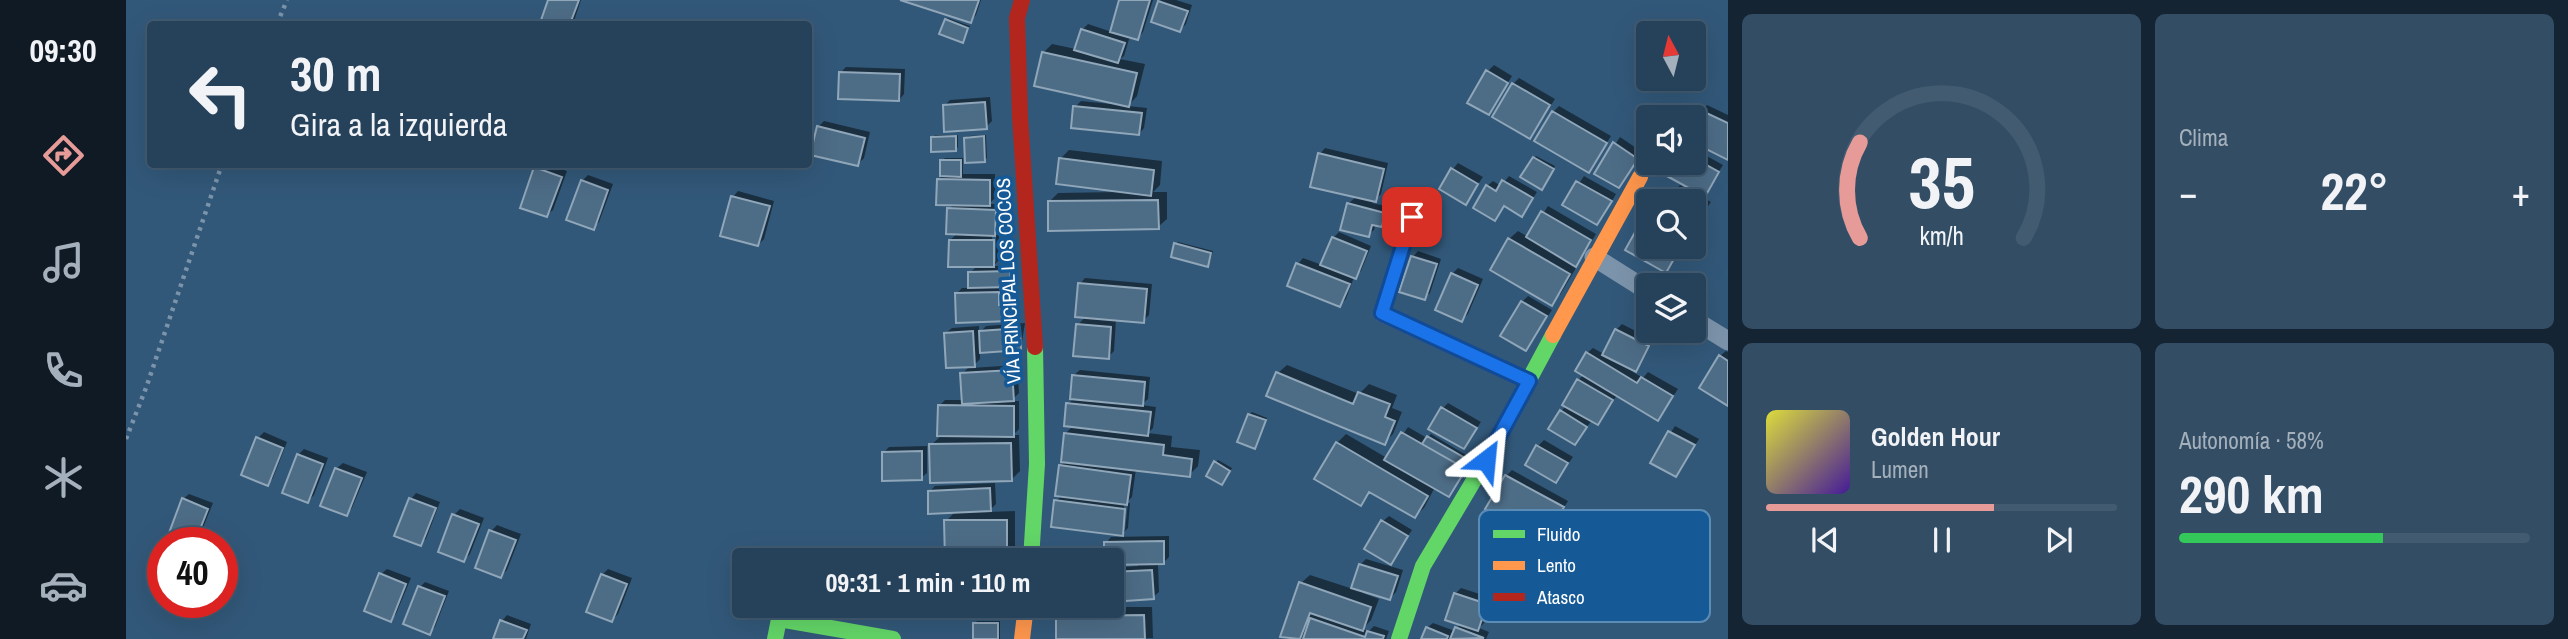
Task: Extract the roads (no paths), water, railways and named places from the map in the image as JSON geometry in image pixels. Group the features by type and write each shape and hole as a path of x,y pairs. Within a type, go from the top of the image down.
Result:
{"street":[{"name":"VÍA PRINCIPAL LOS COCOS","path":"1022,0 1017,18 1022,161 1036,341 1035,522 1032,548"},
{"path":"1399,639 1423,566 1486,460 1594,257 1640,177"},
{"path":"1412,217 1382,313 1529,381"},
{"path":"1594,257 1636,283"},
{"path":"1706,327 1728,341"},
{"path":"1022,639 1025,618"},
{"path":"775,639 779,619 893,639"}]}
